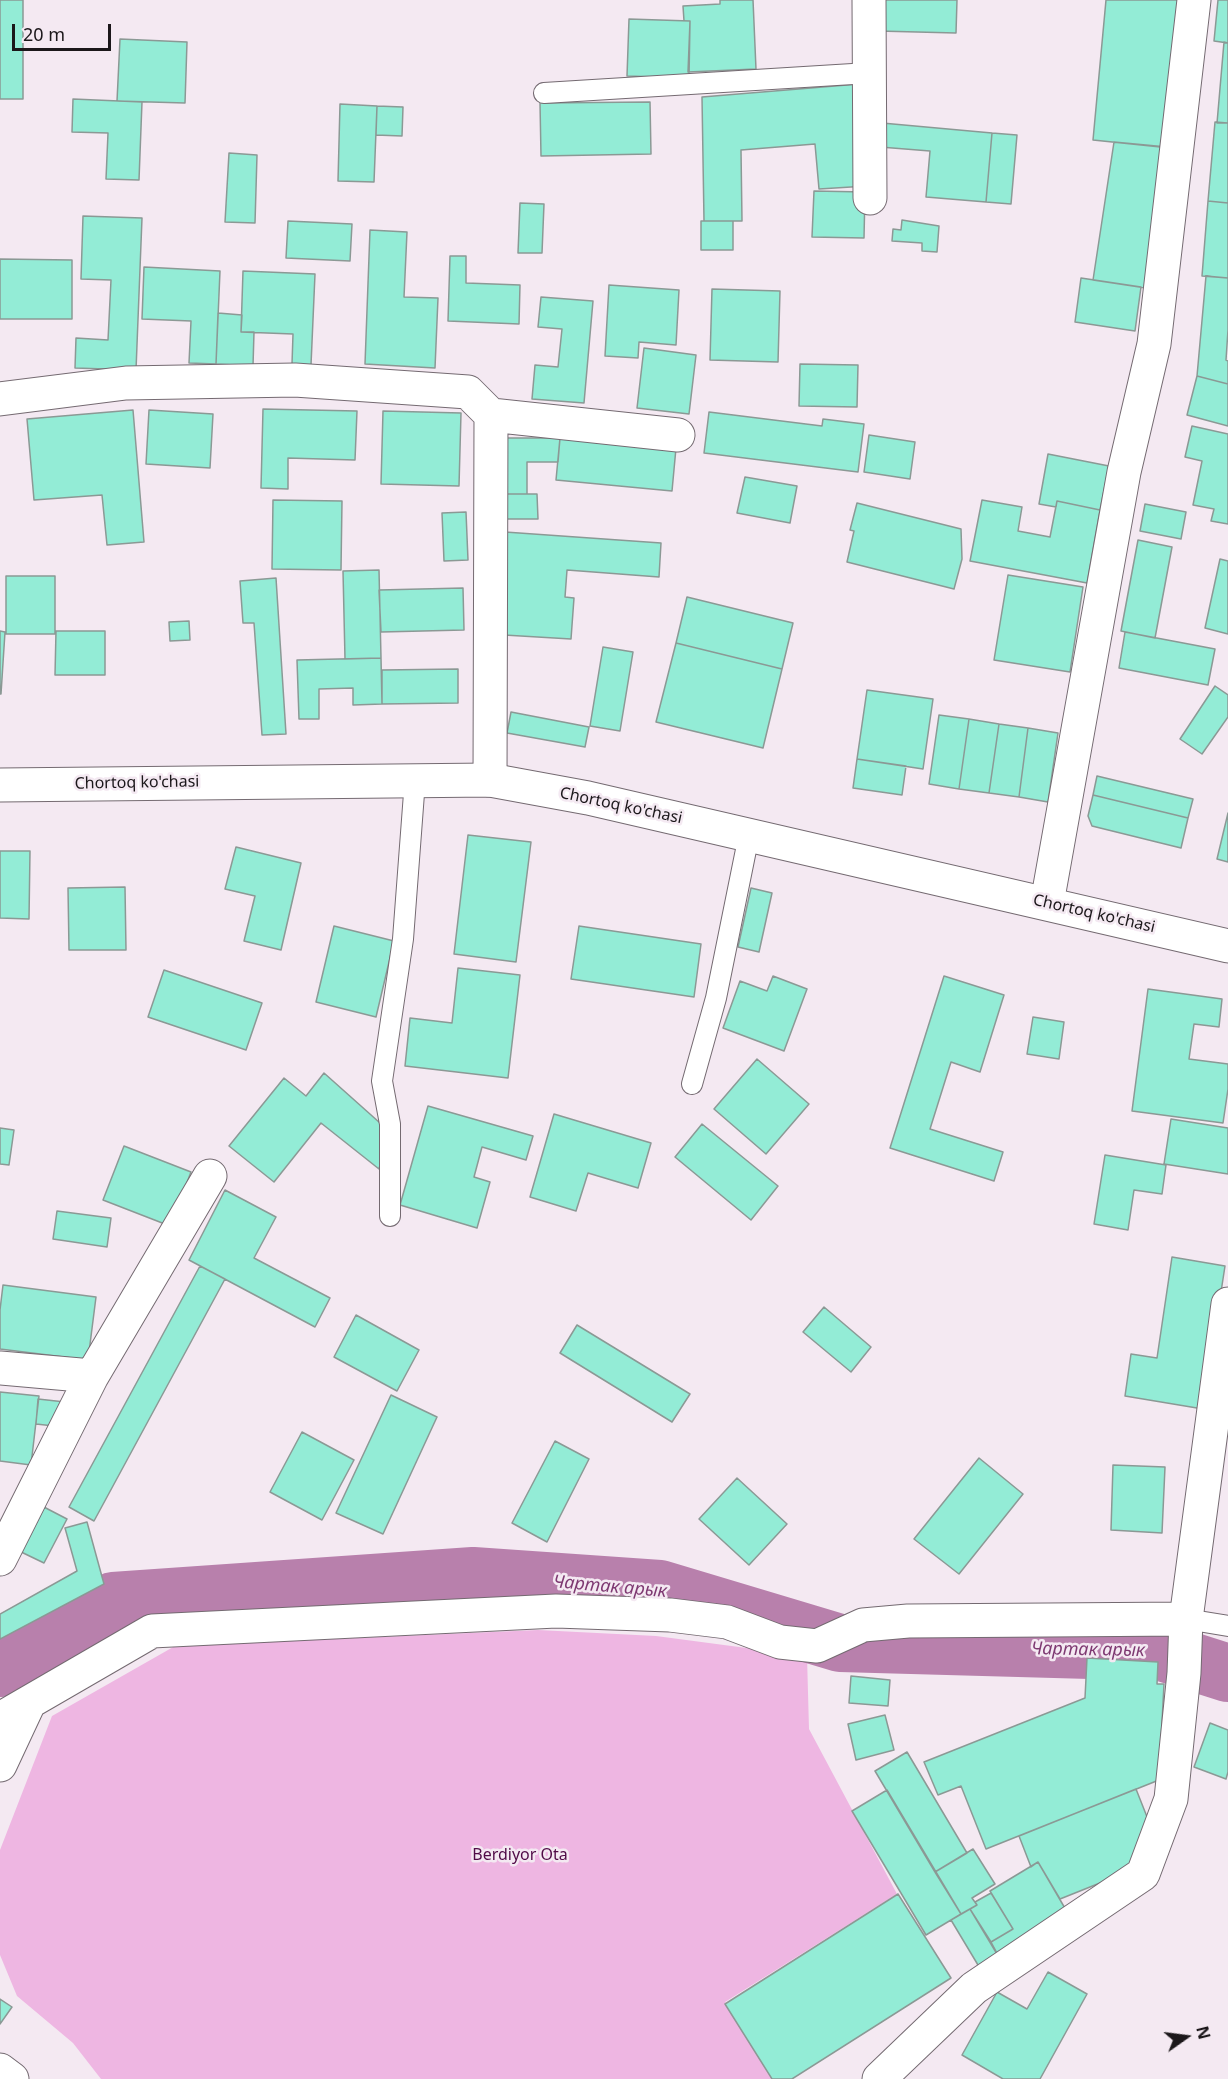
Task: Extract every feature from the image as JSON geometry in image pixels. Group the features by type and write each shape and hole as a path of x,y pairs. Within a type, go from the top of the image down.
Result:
{"street":[{"path":"869,0 870,198"},
{"path":"1047,903 1124,472 1154,344 1194,0"},
{"path":"0,399 126,383 295,380 468,392 491,415 678,435"},
{"path":"490,780 491,415"},
{"name":"Chortoq ko'chasi","path":"0,785 490,780 588,798 1228,946"},
{"path":"0,1559 93,1376 210,1176"},
{"path":"879,2079 974,1988 1143,1874 1171,1799 1184,1673 1186,1619 1228,1304"},
{"path":"0,1368 93,1376"},
{"path":"0,1719 152,1631 556,1611 670,1615 727,1622 780,1642 831,1641 864,1625 908,1621 1186,1619"},
{"path":"0,1765 28,1703"},
{"path":"0,2070 12,2079"}],"lane":[{"path":"544,93 869,72"},
{"path":"390,1216 390,1124 382,1081 403,939 415,780"},
{"path":"692,1084 716,998 749,835"},
{"path":"1186,1619 1228,1626"}],"green space":[{"name":"Berdiyor Ota","path":"538,1630 656,1636 807,1656 809,1729 897,1894 725,2002 774,2079 101,2079 73,2043 17,1996 0,1955 0,1850 52,1716 175,1646"}],"building":[{"path":"0,0 23,0 23,99 0,99"},
{"path":"720,0 753,0 756,69 688,72 690,21 684,21 683,6 720,4"},
{"path":"878,0 957,0 956,33 878,31"},
{"path":"1106,0 1184,0 1170,148 1093,140"},
{"path":"1218,0 1228,0 1228,43 1214,41"},
{"path":"629,19 690,21 689,78 627,76"},
{"path":"120,39 187,42 185,103 117,101"},
{"path":"1224,42 1228,43 1228,123 1217,123"},
{"path":"859,84 867,186 819,189 815,144 741,150 742,221 704,221 702,97"},
{"path":"73,99 142,102 139,180 106,179 108,133 72,132"},
{"path":"650,102 651,154 541,156 540,103"},
{"path":"340,104 377,106 374,182 338,181"},
{"path":"377,106 403,107 402,136 376,135"},
{"path":"1215,122 1228,123 1228,203 1208,201"},
{"path":"882,123 992,133 986,202 926,197 930,151 880,147"},
{"path":"992,133 1017,135 1011,204 986,202"},
{"path":"1114,142 1167,147 1146,288 1093,280"},
{"path":"229,153 257,155 255,223 225,222"},
{"path":"814,191 865,192 864,238 812,237"},
{"path":"1208,201 1228,203 1228,278 1202,276"},
{"path":"520,203 544,204 542,253 518,253"},
{"path":"83,216 142,218 136,370 75,368 76,338 108,340 111,280 81,279"},
{"path":"902,220 939,226 937,252 922,251 922,243 892,241 893,229 901,230"},
{"path":"288,221 352,224 350,261 286,258"},
{"path":"701,221 733,221 733,250 701,250"},
{"path":"370,230 407,232 404,297 438,298 435,368 365,364"},
{"path":"450,256 466,256 466,283 520,285 519,324 448,321"},
{"path":"0,259 72,260 72,319 0,319"},
{"path":"144,267 220,271 216,364 189,363 191,321 142,319"},
{"path":"243,271 315,274 311,365 292,364 293,334 241,332"},
{"path":"1206,276 1228,278 1226,360 1228,361 1228,384 1197,376"},
{"path":"1081,278 1141,287 1135,331 1075,322"},
{"path":"609,285 679,290 676,345 639,342 638,358 605,356"},
{"path":"712,289 780,291 778,362 710,360"},
{"path":"541,297 593,301 584,403 532,399 535,365 558,367 562,329 538,327"},
{"path":"218,313 242,315 241,332 254,332 253,366 216,364"},
{"path":"644,348 696,355 689,414 637,408"},
{"path":"800,364 858,365 857,407 799,406"},
{"path":"1197,376 1228,384 1228,426 1187,415"},
{"path":"263,409 357,411 355,460 288,458 288,489 261,488"},
{"path":"133,410 144,542 107,545 102,495 34,500 27,419"},
{"path":"149,410 213,414 210,468 146,464"},
{"path":"383,411 461,413 459,486 381,484"},
{"path":"709,412 822,426 823,419 864,424 858,472 704,453"},
{"path":"1192,426 1228,434 1228,524 1211,521 1214,509 1193,505 1202,461 1185,457"},
{"path":"869,435 915,442 910,479 864,472"},
{"path":"501,438 560,438 558,462 527,462 527,494 501,494"},
{"path":"560,438 676,448 672,491 556,480"},
{"path":"1048,454 1109,466 1100,510 1057,501 1056,507 1039,504"},
{"path":"745,477 797,486 790,523 737,513"},
{"path":"501,494 537,494 538,519 501,519"},
{"path":"273,500 342,501 341,570 272,569"},
{"path":"982,500 1022,507 1018,531 1050,537 1057,501 1100,510 1087,583 970,561"},
{"path":"857,503 961,529 962,559 954,589 847,562 854,531 850,530"},
{"path":"1145,504 1186,512 1181,539 1140,531"},
{"path":"466,512 468,560 444,561 442,513"},
{"path":"505,532 661,543 659,577 567,570 565,597 574,598 571,639 504,635"},
{"path":"1138,540 1172,547 1155,638 1121,631"},
{"path":"1220,559 1228,561 1228,634 1205,628"},
{"path":"379,570 381,658 345,659 343,571"},
{"path":"1008,575 1083,587 1070,672 994,660"},
{"path":"6,576 55,576 55,634 6,634"},
{"path":"276,578 286,734 262,735 254,623 243,623 240,581"},
{"path":"463,588 464,630 381,632 379,590"},
{"path":"687,597 793,623 782,669 676,643"},
{"path":"189,621 190,640 170,641 169,622"},
{"path":"0,631 5,632 1,694 0,694"},
{"path":"56,631 105,631 105,675 55,675"},
{"path":"1125,632 1215,649 1208,685 1119,668"},
{"path":"676,643 782,669 763,748 656,722"},
{"path":"603,647 633,652 620,731 590,726"},
{"path":"381,658 382,704 353,705 353,688 319,689 319,719 299,719 297,660"},
{"path":"458,669 458,703 382,704 382,670"},
{"path":"1215,686 1228,695 1228,717 1202,754 1180,739"},
{"path":"867,690 933,699 923,769 857,759"},
{"path":"511,712 589,727 585,747 507,733"},
{"path":"939,715 969,719 959,789 929,784"},
{"path":"969,719 999,724 989,793 959,789"},
{"path":"999,724 1028,728 1019,797 989,793"},
{"path":"1028,728 1058,733 1048,802 1019,797"},
{"path":"857,759 906,766 902,795 853,788"},
{"path":"1097,776 1193,799 1188,818 1093,795"},
{"path":"1093,795 1188,818 1181,848 1092,826 1088,816"},
{"path":"1228,813 1228,862 1217,859"},
{"path":"468,835 531,842 516,962 454,954"},
{"path":"236,847 301,863 281,950 244,941 255,896 225,889"},
{"path":"0,851 30,851 29,919 0,918"},
{"path":"125,887 126,950 69,950 68,888"},
{"path":"751,888 772,893 759,952 738,947"},
{"path":"334,926 394,941 376,1017 316,1002"},
{"path":"579,926 701,944 694,997 571,979"},
{"path":"458,968 520,975 508,1078 405,1066 410,1018 452,1023"},
{"path":"164,970 262,1003 246,1050 148,1017"},
{"path":"773,976 807,989 784,1051 723,1028 740,981 767,991"},
{"path":"944,976 1004,995 980,1072 951,1062 930,1129 1003,1152 994,1181 890,1148"},
{"path":"1148,989 1222,999 1219,1027 1194,1024 1189,1059 1228,1064 1228,1089 1223,1123 1132,1111"},
{"path":"1033,1017 1064,1022 1059,1059 1027,1054"},
{"path":"757,1059 809,1104 766,1154 714,1109"},
{"path":"324,1073 389,1131 379,1169 321,1123 274,1182 229,1146 284,1078 306,1096"},
{"path":"428,1106 533,1136 526,1160 482,1147 474,1177 490,1182 477,1228 400,1205"},
{"path":"554,1114 651,1143 638,1188 588,1173 576,1211 530,1197"},
{"path":"1171,1119 1228,1128 1228,1174 1164,1164"},
{"path":"702,1124 778,1186 751,1220 675,1157"},
{"path":"0,1128 14,1130 9,1165 0,1164"},
{"path":"124,1146 191,1172 170,1226 103,1200"},
{"path":"1105,1155 1166,1165 1162,1194 1134,1190 1128,1230 1094,1224"},
{"path":"225,1190 276,1217 254,1258 330,1298 315,1327 189,1260"},
{"path":"57,1211 111,1218 107,1247 53,1239"},
{"path":"1172,1257 1225,1266 1203,1409 1125,1396 1131,1354 1157,1358"},
{"path":"200,1266 225,1279 94,1521 69,1507"},
{"path":"3,1285 96,1297 88,1360 0,1349 0,1310"},
{"path":"824,1307 871,1347 851,1372 803,1332"},
{"path":"356,1315 419,1350 397,1391 334,1357"},
{"path":"577,1325 690,1394 672,1422 560,1353"},
{"path":"0,1392 39,1396 31,1465 0,1461"},
{"path":"391,1395 437,1417 383,1534 336,1513"},
{"path":"38,1399 65,1402 63,1427 36,1424"},
{"path":"302,1432 354,1460 322,1520 270,1492"},
{"path":"555,1441 589,1459 547,1542 512,1523"},
{"path":"979,1458 1023,1494 959,1574 914,1539"},
{"path":"1113,1465 1165,1467 1162,1533 1111,1530"},
{"path":"737,1478 787,1524 749,1565 699,1519"},
{"path":"40,1505 67,1519 44,1563 17,1550"},
{"path":"87,1522 104,1584 0,1639 0,1614 77,1571 65,1528"},
{"path":"1087,1658 1158,1662 1157,1684 1164,1684 1159,1780 986,1849 961,1786 938,1795 924,1762 1085,1698"},
{"path":"851,1676 890,1680 888,1706 849,1703"},
{"path":"885,1715 894,1750 856,1760 848,1724"},
{"path":"1210,1723 1228,1730 1226,1779 1194,1767"},
{"path":"907,1752 967,1853 935,1872 875,1771"},
{"path":"1136,1789 1153,1832 1140,1867 1060,1899 1038,1862 1031,1867 1019,1836"},
{"path":"887,1790 961,1914 926,1935 852,1811"},
{"path":"973,1849 995,1884 972,1898 977,1905 961,1914 935,1872"},
{"path":"1038,1862 1066,1910 998,1955 991,1942 1013,1929 990,1891"},
{"path":"991,1893 1013,1929 991,1942 970,1909 977,1905 975,1902"},
{"path":"898,1894 951,1978 792,2079 772,2079 725,2004"},
{"path":"970,1909 1000,1959 981,1970 951,1920"},
{"path":"1048,1972 1087,1994 1040,2079 1003,2079 962,2055 997,1992 1027,2009"},
{"path":"0,1999 12,2007 0,2024"}],"waterway":[{"name":"Чартак арык","path":"0,1668 113,1601 473,1576 660,1589 840,1643 1162,1652 1228,1673"}]}
